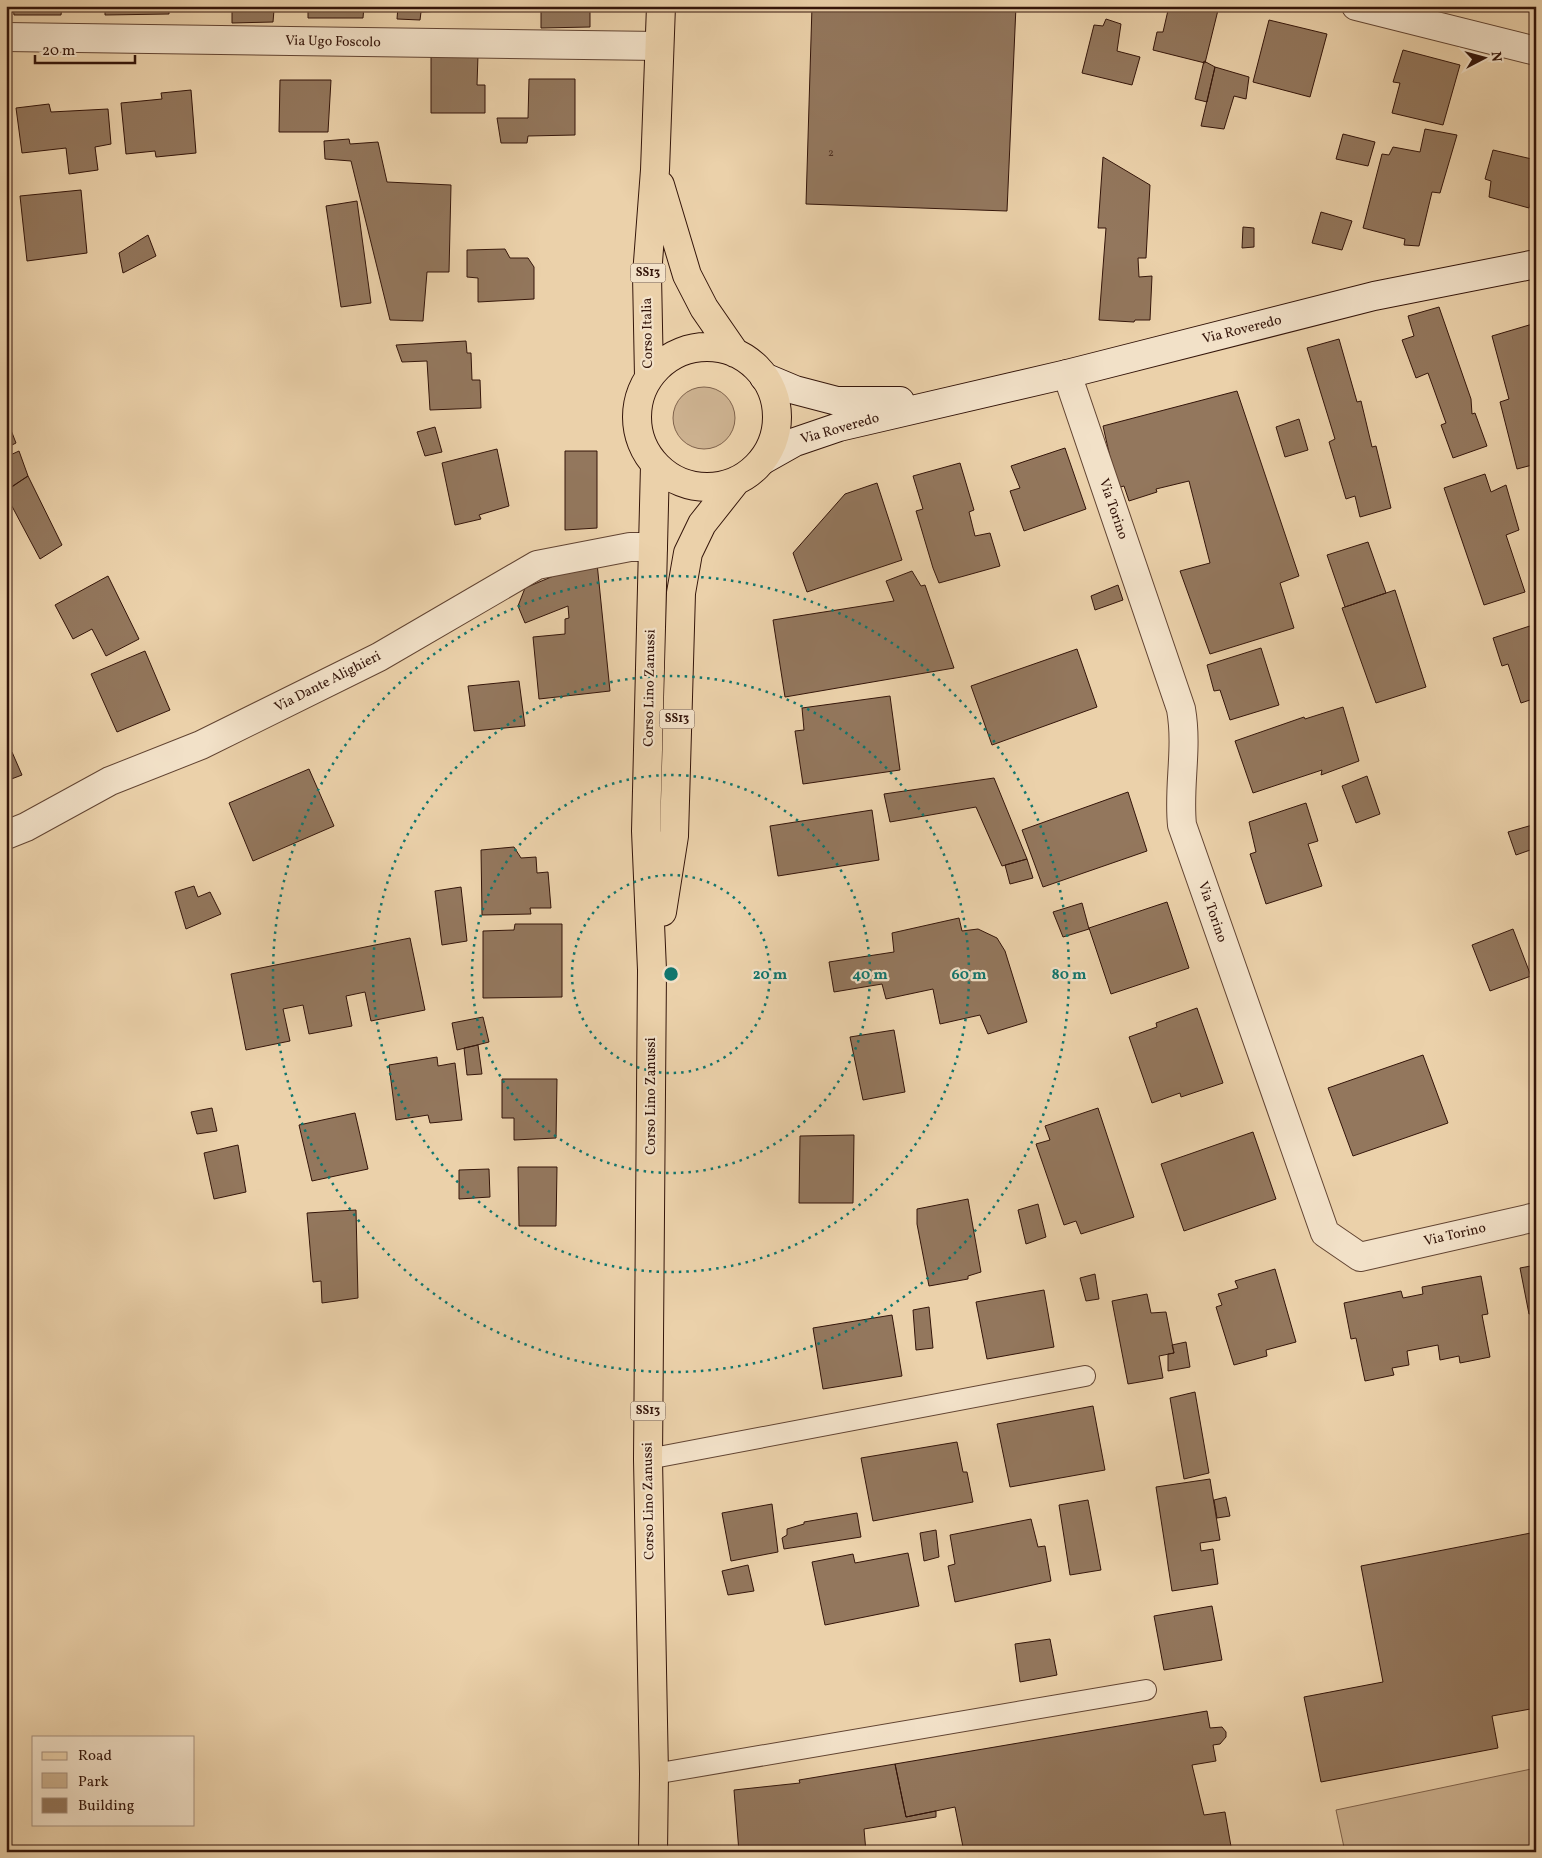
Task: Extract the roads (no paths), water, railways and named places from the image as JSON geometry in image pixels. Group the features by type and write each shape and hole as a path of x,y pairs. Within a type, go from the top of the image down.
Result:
{"main road":[{"name":"Corso Italia","path":"649,377 648,275 655,170 661,6"},
{"name":"Corso Italia","path":"655,170 687,275 704,308 735,353"},
{"path":"697,348 717,348 735,353 751,363 764,376 774,396 777,418 773,440 763,460 751,472 736,481 715,487 694,487 673,479 655,466 644,450 637,423 640,394 649,377 662,363 678,353 697,348"},
{"name":"Corso Lino Zanussi","path":"653,1852 654,1774 648,1459 652,970 646,831 655,466"},
{"name":"Corso Lino Zanussi","path":"652,970 674,836 683,585 688,553 702,524 736,481"}],"street":[{"path":"1356,6 1536,51"},
{"name":"Via Ugo Foscolo","path":"6,37 659,46"},
{"name":"Via Roveredo","path":"763,460 795,442 839,427 1066,374 1374,296 1536,264"},
{"name":"Via Torino","path":"1066,374 1181,710 1186,734 1180,807 1182,825 1325,1233 1360,1257 1536,1217"},
{"name":"Via Roveredo","path":"764,376 795,390 837,401 949,401"},
{"name":"Via Dante Alighieri","path":"6,835 26,827 110,781 201,745 379,657 537,565 623,548 653,547"}],"lane":[{"path":"648,1459 1084,1376"},
{"path":"654,1774 1146,1690"}]}
